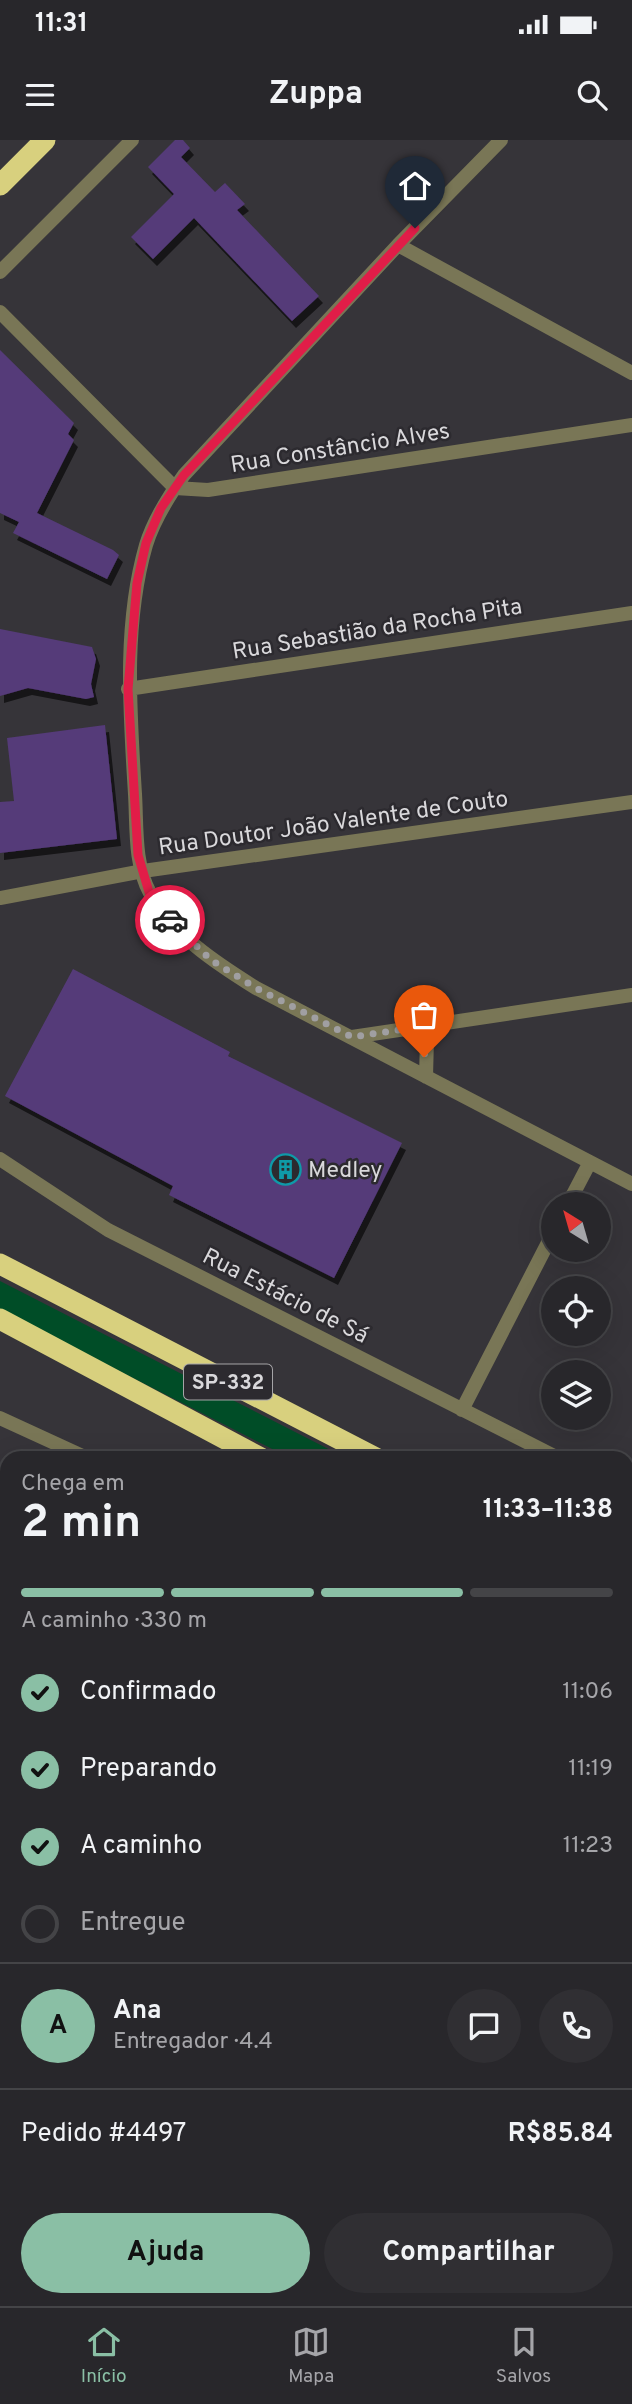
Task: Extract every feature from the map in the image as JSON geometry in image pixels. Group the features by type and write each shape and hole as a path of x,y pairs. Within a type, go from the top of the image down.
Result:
{"highway":[{"path":"2,183 45,140"},
{"path":"0,1251 80,1307"},
{"name":"SP-332","path":"0,1265 362,1451"},
{"name":"SP-332","path":"0,1319 247,1451"},
{"path":"0,1338 21,1343 170,1412"}],"street":[{"path":"0,272 132,140"},
{"path":"501,140 398,245 175,488 161,508 146,543 140,570 128,689 138,855 149,892 177,930 211,960 256,988 632,1184"},
{"path":"398,245 632,373"},
{"path":"0,312 175,488"},
{"name":"Rua Constâncio Alves","path":"175,488 208,490 632,425"},
{"name":"Rua Sebastião da Rocha Pita","path":"128,689 632,612"},
{"name":"Rua Doutor João Valente de Couto","path":"0,898 143,872 632,802"},
{"path":"352,1037 632,995"},
{"path":"426,1077 427,1038 439,1024"},
{"name":"Rua Estácio de Sá","path":"0,1159 108,1230 544,1451"},
{"path":"574,1192 590,1162"},
{"path":"462,1410 541,1256"},
{"path":"0,1418 72,1451"}],"green space":[{"path":"0,1281 332,1451 276,1451 0,1310"}],"building":[{"path":"175,140 183,140 190,148 181,157 215,192 225,183 245,204 237,210 319,296 292,321 194,218 153,259 131,237 174,194 148,167"},
{"path":"0,350 74,423 68,434 74,440 37,513 119,555 107,579 13,533 19,522 0,513"},
{"path":"0,629 92,647 96,659 91,684 94,697 86,699 28,688 0,696"},
{"path":"105,725 117,839 0,853 0,802 14,801 7,738"},
{"path":"73,969 230,1052 228,1056 402,1143 334,1278 169,1195 173,1186 5,1096"}],"way so far":[{"path":"170,920 177,930 211,960 256,988 352,1037 439,1024 427,1038 424,1057"}],"place":[{"name":"Medley","path":"285,1169"}],"route":[{"path":"170,920 149,892 138,855 128,689 137,583 146,543 161,508 184,475 415,228"}]}
